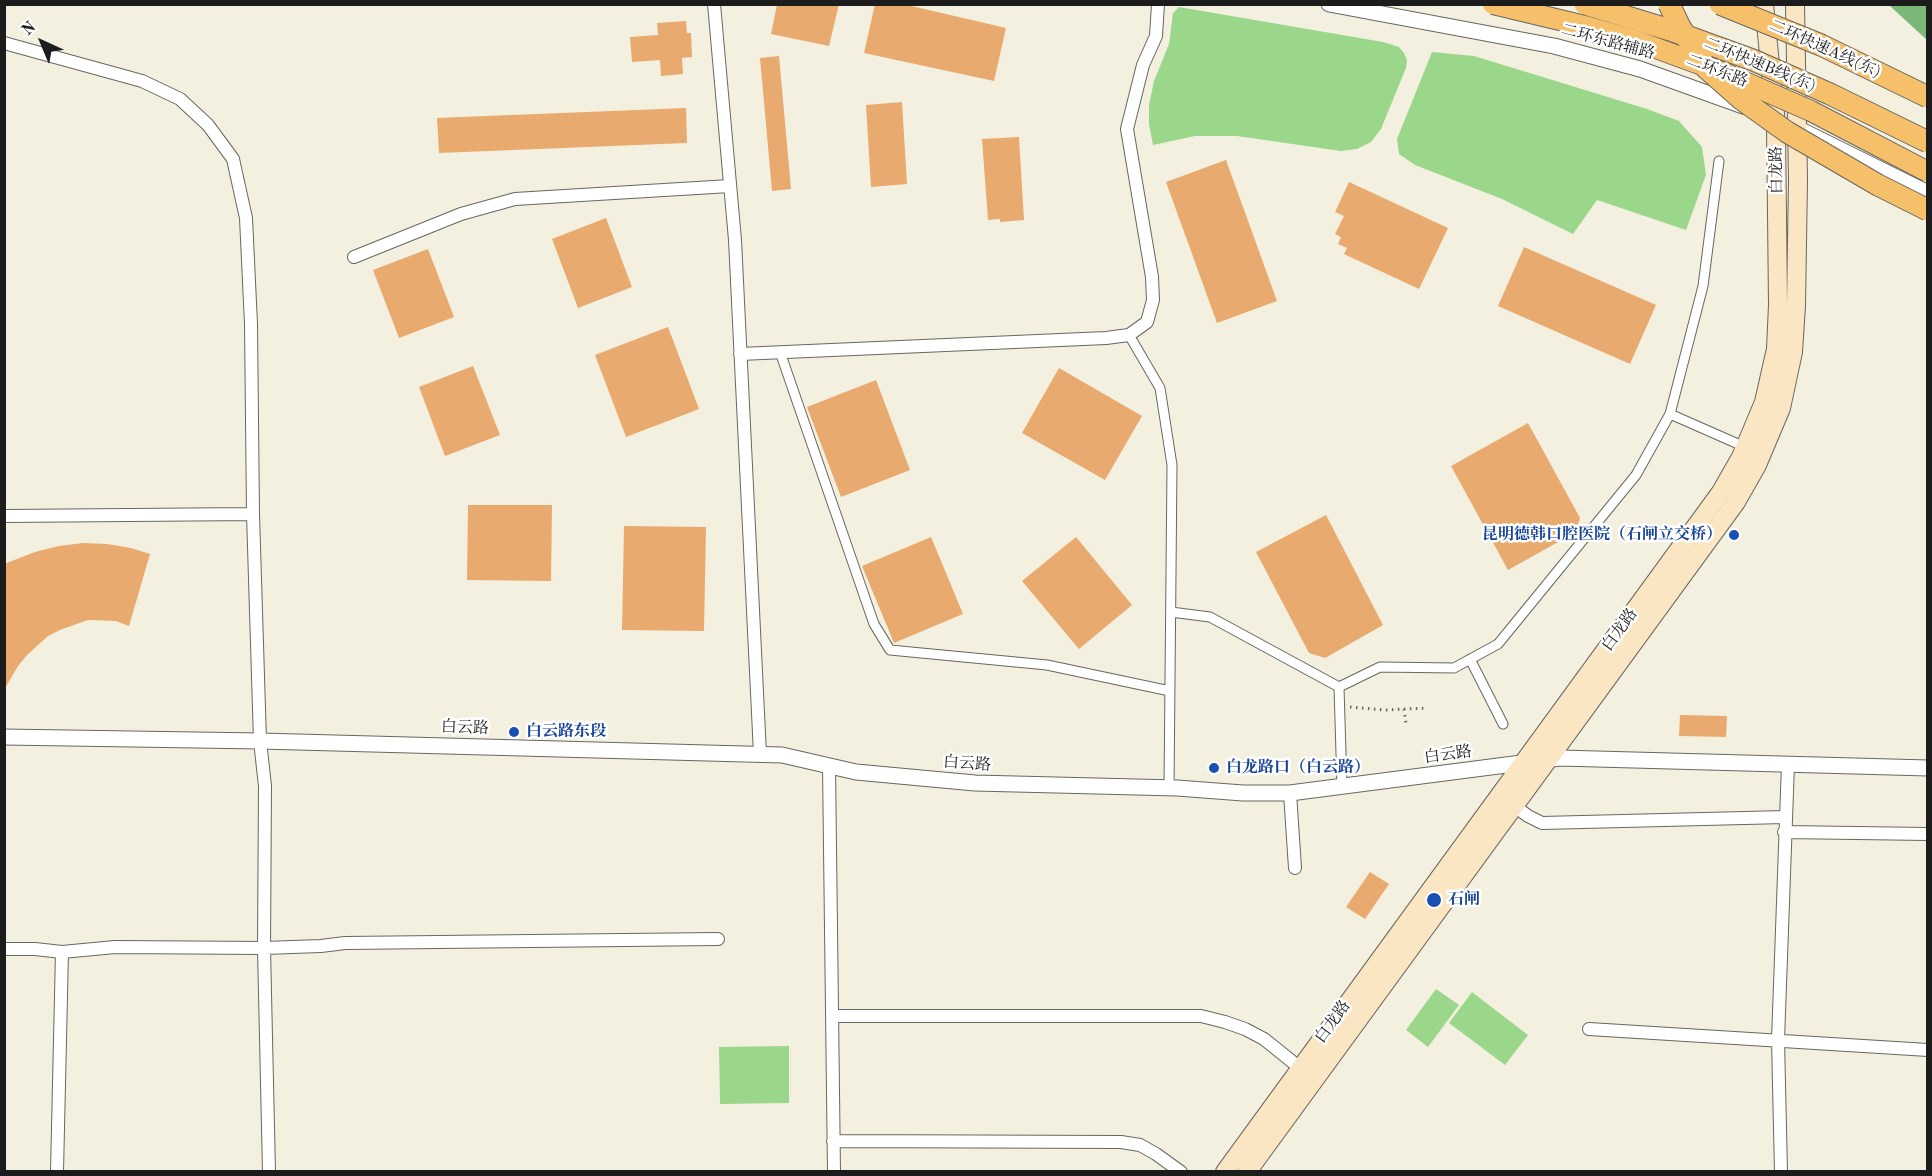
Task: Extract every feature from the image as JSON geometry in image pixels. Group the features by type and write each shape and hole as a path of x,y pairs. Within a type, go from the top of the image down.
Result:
{"highway":[{"name":"二环快速B线(东)","path":"1587,4 1670,30 1752,60 1830,94 1928,142"},
{"path":"1669,4 1680,27 1706,68 1741,99 1787,132 1878,185 1928,210"},
{"name":"二环快速A线(东)","path":"1720,4 1763,15 1928,97"}],"main road":[{"name":"二环东路","path":"1493,4 1634,40 1724,72 1811,111 1928,172"},
{"name":"二环东路","path":"1587,4 1687,35 1777,71 1863,112 1928,147"},
{"name":"白龙路","path":"1247,1172 1736,501 1757,465 1781,408 1793,352 1796,306 1798,129 1795,4"},
{"name":"白龙路","path":"1225,1172 1720,492 1745,447 1764,402 1776,350 1778,306 1775,119 1763,15"}],"street":[{"path":"714,4 735,240 760,754"},
{"path":"740,354 1094,339 1129,335 1147,322 1153,300 1152,277 1127,129 1143,65 1156,36 1158,4"},
{"name":"二环东路辅路","path":"1329,4 1524,39 1583,53 1693,86 1798,129 1928,193"},
{"path":"1763,15 1796,34 1872,68 1928,97"},
{"path":"4,43 142,81 180,99 208,124 233,159 246,218 251,324 253,514 260,741 266,786 264,948 268,1172"},
{"path":"1340,687 1380,667 1454,668 1498,644 1636,475 1670,414 1703,286 1719,161"},
{"path":"354,256 461,214 515,199 730,186"},
{"path":"1129,335 1160,388 1172,465 1169,788"},
{"path":"780,352 874,624 890,650 1047,664 1170,691"},
{"path":"1670,414 1745,447"},
{"path":"4,516 253,514"},
{"path":"1171,612 1210,617 1340,687"},
{"path":"1470,659 1503,724"},
{"path":"1340,687 1342,787"},
{"name":"白云路","path":"4,737 760,754 782,755 856,772 975,783 1169,788 1243,793 1290,793 1546,760 1593,759 1928,768"},
{"path":"1781,1172 1778,1040 1788,764"},
{"path":"829,766 834,1172"},
{"path":"1290,793 1295,868"},
{"path":"1513,805 1542,823 1785,817"},
{"path":"1784,831 1928,834"},
{"path":"4,949 62,952 115,947 264,948 345,943 718,939"},
{"path":"57,1172 62,952"},
{"path":"832,1016 1201,1016 1245,1029 1264,1040 1300,1068"},
{"path":"1589,1029 1928,1050"},
{"path":"833,1141 1121,1142 1140,1145 1181,1172"}],"path":[{"path":"1340,706 1385,710 1426,708"},
{"path":"1404,709 1406,724"}],"green space":[{"path":"1927,5 1927,40 1890,6"},
{"path":"1179,7 1383,42 1399,47 1407,60 1406,68 1381,129 1371,142 1357,149 1341,151 1237,136 1195,136 1153,145 1149,124 1149,105 1154,81 1169,44 1173,13"},
{"path":"1432,52 1474,56 1679,121 1702,147 1706,175 1686,230 1597,200 1573,234 1502,199 1415,165 1399,154 1397,139"},
{"path":"1436,989 1459,1005 1428,1047 1406,1030"},
{"path":"1472,992 1528,1035 1505,1065 1449,1023"},
{"path":"789,1046 789,1103 720,1104 719,1047"}],"building":[{"path":"777,4 839,4 829,46 771,34"},
{"path":"875,4 903,4 1006,28 994,81 864,53"},
{"path":"686,21 687,33 691,33 692,57 682,58 683,74 661,76 660,60 632,62 630,37 658,35 657,23"},
{"path":"779,56 791,189 772,191 760,58"},
{"path":"902,102 907,184 871,187 866,105"},
{"path":"686,108 687,143 439,153 437,118"},
{"path":"1019,137 1024,220 1000,222 1000,219 988,220 982,139"},
{"path":"1226,160 1277,301 1217,323 1166,182"},
{"path":"1349,182 1448,228 1419,289 1344,254 1347,248 1338,244 1341,237 1335,234 1344,216 1335,212"},
{"path":"606,218 632,287 578,308 552,239"},
{"path":"1524,247 1656,305 1630,364 1498,306"},
{"path":"428,249 454,317 399,338 373,270"},
{"path":"668,327 699,409 626,437 595,355"},
{"path":"473,366 500,435 445,456 419,387"},
{"path":"1059,368 1142,416 1105,480 1022,433"},
{"path":"876,380 910,470 841,497 807,407"},
{"path":"1528,423 1580,518 1576,532 1508,570 1451,466"},
{"path":"468,505 552,505 551,581 467,580"},
{"path":"1326,515 1383,625 1325,658 1309,653 1256,552"},
{"path":"624,526 706,527 704,631 622,630"},
{"path":"931,537 963,614 894,643 862,566"},
{"path":"1076,537 1132,605 1079,649 1022,581"},
{"path":"83,543 107,544 150,554 129,626 116,621 88,620 48,636 18,666 4,690 4,564 35,552"},
{"path":"1680,715 1727,716 1726,737 1679,736"},
{"path":"1370,872 1389,884 1365,919 1346,907"}],"place":[{"name":"昆明德韩口腔医院（石闸立交桥）","path":"1734,535"},
{"name":"白云路东段","path":"514,732"},
{"name":"白龙路口（白云路）","path":"1214,768"},
{"name":"石闸","path":"1434,900"}]}
